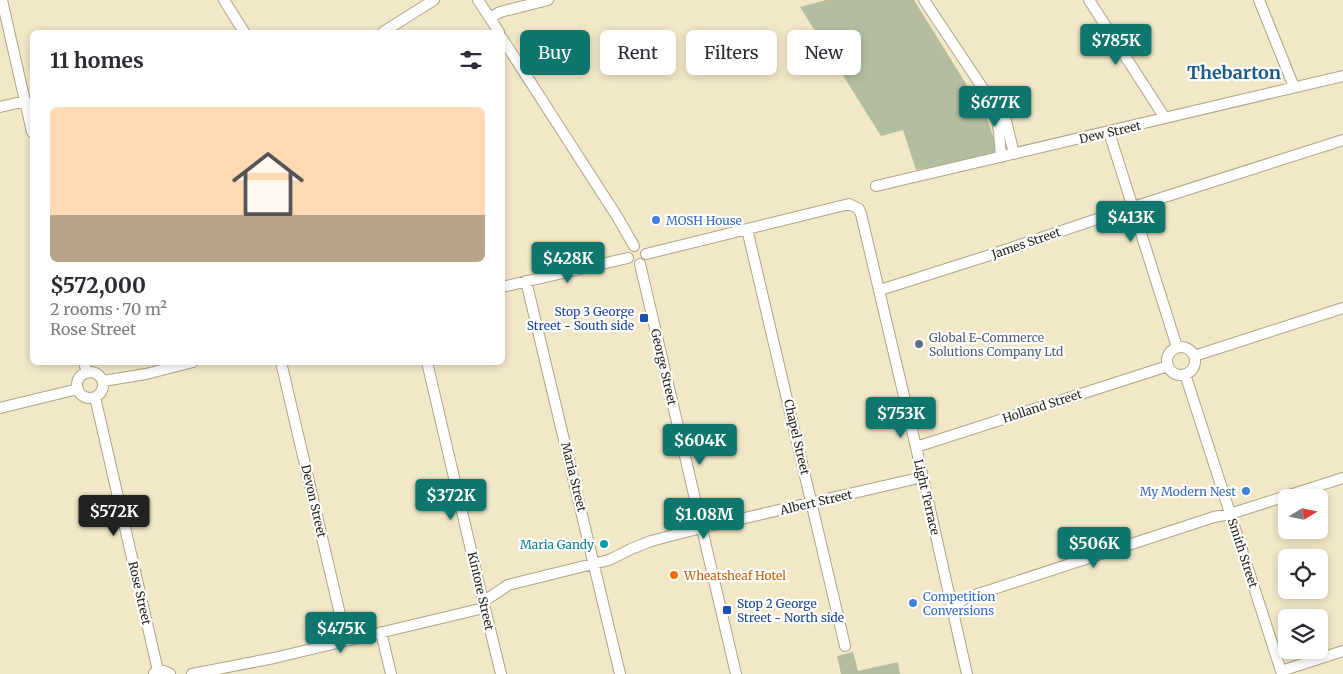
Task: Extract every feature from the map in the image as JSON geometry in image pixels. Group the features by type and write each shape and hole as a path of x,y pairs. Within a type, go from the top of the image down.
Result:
{"street":[{"path":"2,0 30,122"},
{"path":"224,0 243,30"},
{"path":"386,30 434,0"},
{"path":"478,0 498,30"},
{"path":"490,18 500,12 548,0"},
{"path":"924,0 988,96 995,111 1001,157"},
{"path":"1089,0 1165,118"},
{"path":"1259,0 1294,87"},
{"path":"505,43 634,246"},
{"name":"Dew Street","path":"876,186 1343,76"},
{"path":"988,96 999,108 1006,122 1014,154"},
{"path":"0,107 26,102"},
{"path":"1109,132 1177,347"},
{"name":"James Street","path":"880,290 1343,140"},
{"name":"Light Terrace","path":"747,229 849,204 859,209 880,290 968,674"},
{"path":"646,254 747,229"},
{"name":"Chapel Street","path":"747,229 846,646"},
{"path":"634,246 642,247 646,254 645,260 640,264 634,264 628,258 629,249 634,246"},
{"path":"505,286 628,258"},
{"name":"George Street","path":"640,264 736,674"},
{"name":"Maria Street","path":"526,281 620,674"},
{"path":"1194,356 1343,308"},
{"path":"1177,347 1184,347 1190,350 1194,356 1195,363 1192,370 1185,374 1178,374 1168,366 1168,358 1177,347"},
{"path":"102,381 146,374 181,365"},
{"name":"Devon Street","path":"282,365 346,640"},
{"name":"Kintore Street","path":"428,365 501,674"},
{"name":"Holland Street","path":"916,446 1168,366"},
{"path":"85,368 97,374 102,381 102,390 95,398 85,398 78,389 78,384 85,368"},
{"name":"Smith Street","path":"1185,374 1281,673"},
{"path":"0,408 78,389"},
{"name":"Rose Street","path":"95,398 155,672"},
{"name":"Albert Street","path":"484,605 508,585 609,560 651,541 923,477"},
{"path":"952,607 966,598 1214,517 1230,514 1343,478"},
{"path":"192,674 274,658 484,605"},
{"path":"381,632 391,674"},
{"path":"1281,673 1343,651"},
{"path":"155,672 163,670 170,674"}],"green space":[{"path":"826,0 914,0 986,116 999,153 916,170 903,130 881,136 843,75 861,75 861,30 814,30 800,7"},
{"path":"853,652 858,671 898,662 900,674 841,674 837,656"}],"place":[{"name":"MOSH House","path":"656,220"},
{"name":"Stop 3 George Street - South side","path":"644,318"},
{"name":"Global E-Commerce Solutions Company Ltd","path":"919,344"},
{"name":"My Modern Nest","path":"1246,491"},
{"name":"Maria Gandy","path":"604,544"},
{"name":"Wheatsheaf Hotel","path":"674,575"},
{"name":"Competition Conversions","path":"913,603"},
{"name":"Stop 2 George Street - North side","path":"727,610"}],"district":[{"name":"Thebarton","path":"1234,72"}]}
